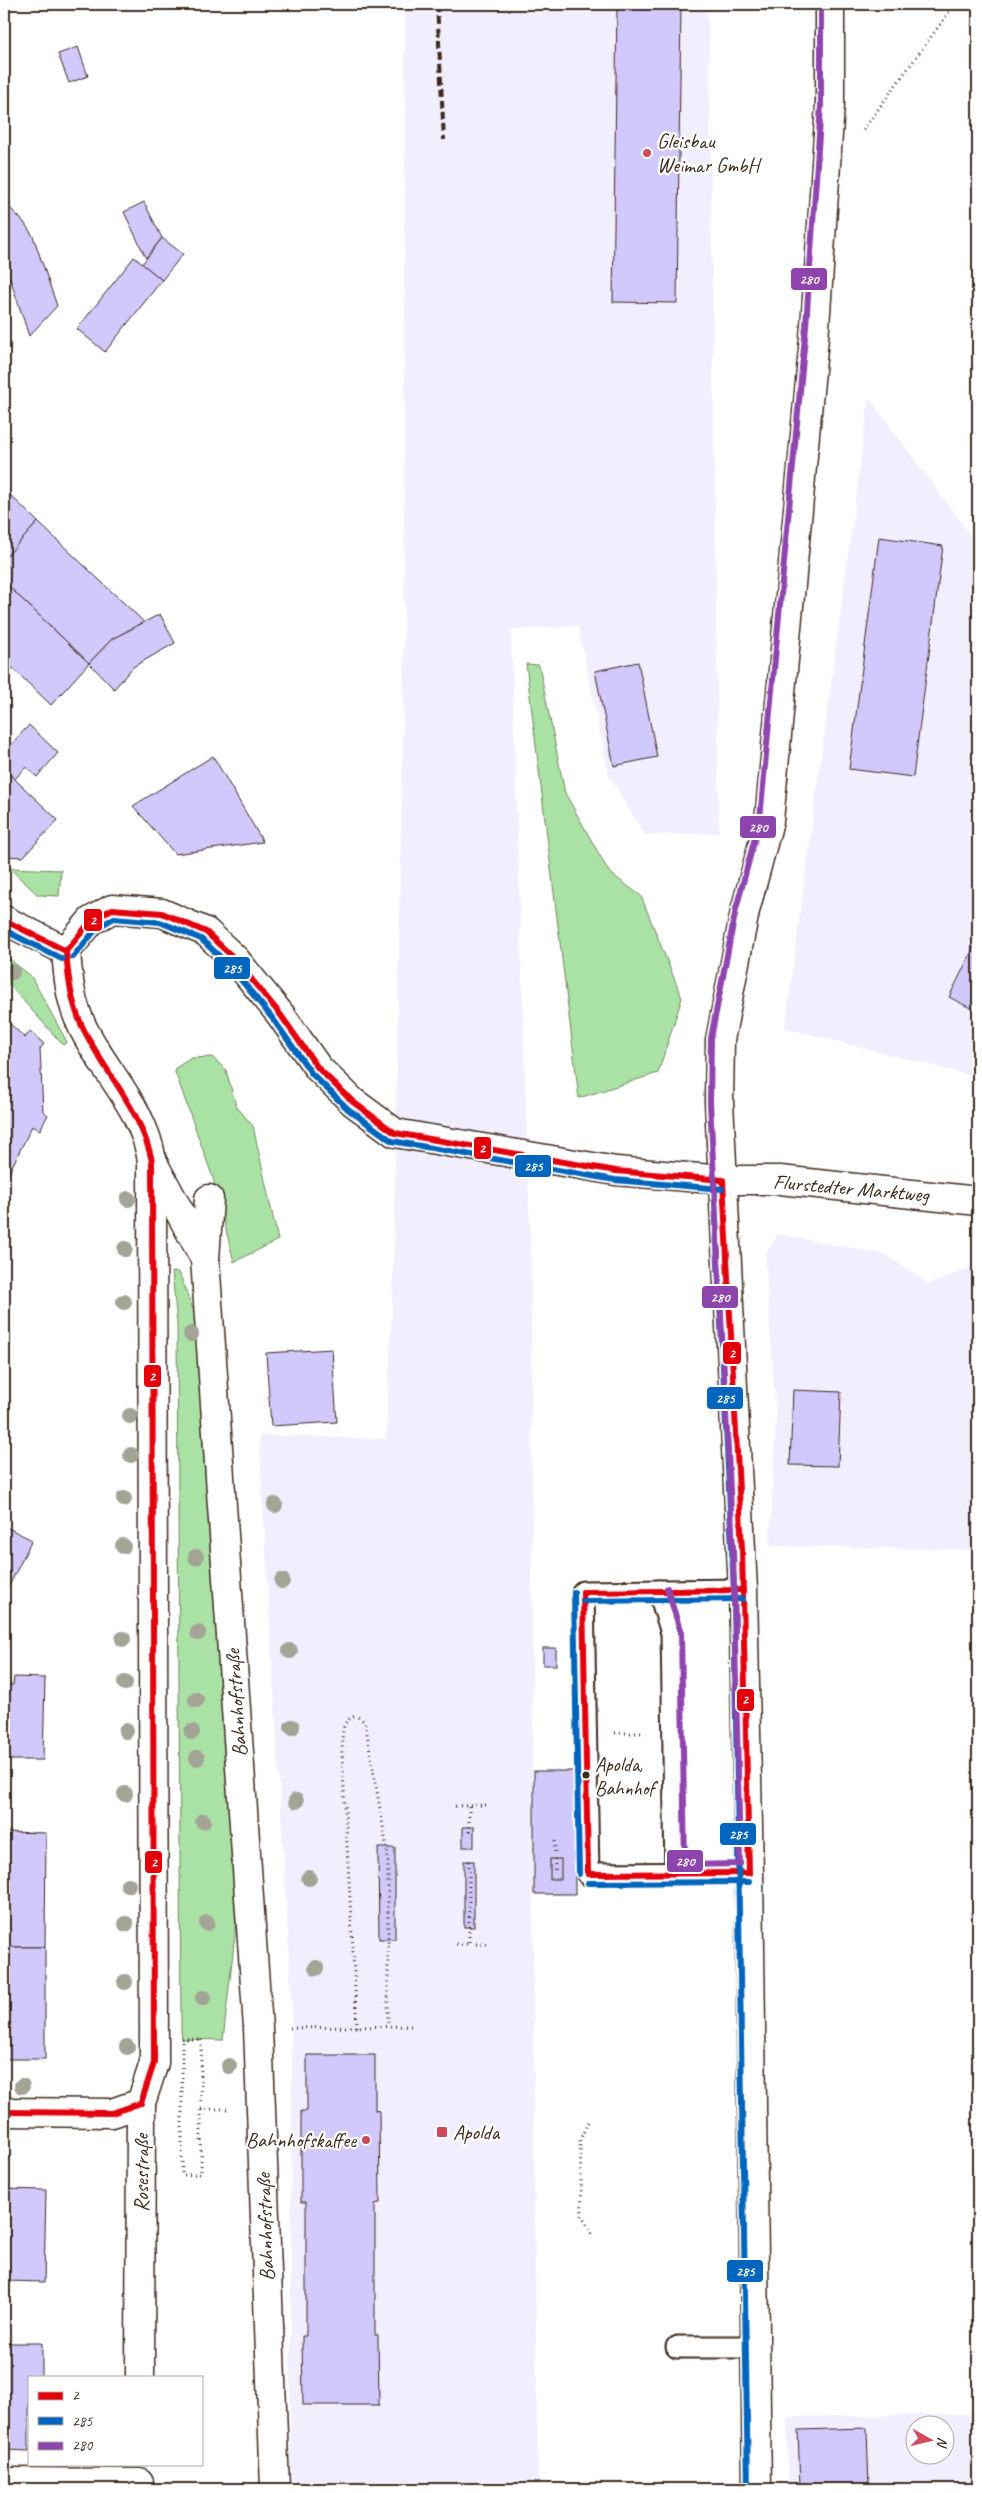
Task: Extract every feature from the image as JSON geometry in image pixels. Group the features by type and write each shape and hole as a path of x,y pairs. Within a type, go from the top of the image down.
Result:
{"main road":[{"path":"757,2489 749,1874 743,1590 719,1102 720,1040 745,911 769,821 816,317 830,105 830,4"},
{"path":"4,920 66,951 91,921 112,909 162,913 206,932 235,959 280,1014 318,1068 353,1102 395,1133 616,1171 723,1180"},
{"name":"Bahnhofstraße","path":"66,951 69,991 82,1026 134,1109 152,1161 206,1258 258,2028 274,2489"},
{"name":"Rosestraße","path":"140,2376 142,2103 154,2063 152,1161"},
{"name":"Flurstedter Marktweg","path":"723,1180 780,1180 978,1201"},
{"path":"206,1258 209,1199"},
{"path":"4,2112 112,2113 142,2103"},
{"path":"4,2482 139,2479"}],"lane":[{"path":"743,1590 583,1592 588,1874 749,1874"},
{"path":"659,1591 672,1633 676,1874"},
{"path":"676,2347 755,2347"}],"path":[{"path":"860,135 955,4"},
{"path":"357,2027 342,1752 344,1723 348,1718 356,1716 365,1722 388,1855 388,2026"},
{"path":"455,1806 486,1806"},
{"path":"469,1806 469,1836"},
{"path":"468,1861 469,1944"},
{"path":"456,1944 487,1944"},
{"path":"258,2028 412,2026"},
{"path":"182,2039 201,2039 201,2174 182,2174 183,2077"},
{"path":"201,2109 232,2110"},
{"path":"588,2122 580,2140 582,2217 592,2234"}],"shaded area":[{"path":"405,4 705,4 709,29 719,833 645,835 609,776 578,626 511,630 531,1262 534,2179 538,2489 290,2489 292,2004 259,1435 386,1439 393,1288 404,661"},
{"path":"869,398 978,545 978,1077 785,1028"},
{"path":"778,1234 885,1254 929,1284 978,1265 978,1550 770,1546 776,1415 765,1255"},
{"path":"978,2414 978,2489 788,2489 787,2417"}],"green space":[{"path":"526,664 539,665 565,793 609,872 641,896 682,998 658,1073 579,1098"},
{"path":"9,868 61,870 59,896 38,895"},
{"path":"4,955 31,976 67,1042 63,1045 4,979"},
{"path":"212,1057 226,1070 236,1106 253,1126 278,1240 234,1262 213,1178 174,1069 191,1058"},
{"path":"172,1272 179,1272 201,1330 237,1880 235,1935 223,2040 182,2039 181,2031 177,1324"}],"building":[{"name":"Gleisbau Weimar GmbH","path":"617,4 681,4 677,303 613,302"},
{"path":"78,47 88,76 69,83 58,54"},
{"path":"144,202 162,238 146,258 124,212"},
{"path":"10,208 23,221 33,236 57,306 29,336 4,260 4,214"},
{"path":"162,238 183,254 162,280 142,264"},
{"path":"134,257 162,280 105,352 77,329"},
{"path":"4,489 38,522 4,559"},
{"path":"38,522 144,622 112,639 89,663 4,582 4,559"},
{"path":"879,537 943,546 913,777 849,769"},
{"path":"4,582 89,663 51,705 4,660"},
{"path":"160,614 175,643 133,667 114,689 89,663 112,639"},
{"path":"638,662 657,757 614,766 595,671"},
{"path":"29,725 58,753 37,777 26,767 15,779 4,769 4,752"},
{"path":"213,756 263,842 175,854 133,806"},
{"path":"4,769 58,820 23,857 4,856"},
{"path":"978,939 978,1012 949,997"},
{"path":"4,1018 25,1038 30,1031 44,1044 40,1049 43,1111 48,1115 40,1130 32,1126 4,1183"},
{"path":"332,1349 337,1422 271,1426 266,1353"},
{"path":"793,1390 841,1392 838,1466 790,1465"},
{"path":"4,1526 32,1540 4,1596"},
{"path":"543,1648 556,1648 556,1665 543,1665"},
{"path":"14,1677 45,1678 43,1760 4,1760 4,1685 13,1685"},
{"path":"534,1771 575,1771 575,1894 534,1894"},
{"path":"463,1827 474,1827 474,1847 463,1847"},
{"path":"4,1832 46,1833 45,1947 4,1947"},
{"path":"378,1848 395,1848 395,1939 379,1939"},
{"path":"550,1859 561,1859 561,1879 550,1879"},
{"path":"464,1861 474,1861 474,1927 464,1927"},
{"path":"4,1947 45,1947 45,2059 4,2059"},
{"path":"307,2055 375,2055 375,2111 379,2110 380,2203 375,2204 375,2335 378,2335 379,2405 303,2405 302,2336 306,2336 306,2202 301,2202 301,2111 307,2111"},
{"path":"4,2189 46,2190 44,2282 5,2281"},
{"path":"4,2343 42,2343 42,2376 28,2376 28,2451 4,2450"},
{"path":"867,2428 869,2489 800,2489 798,2430"}],"railway":[{"path":"437,4 444,140"}],"transit line":[{"name":"280","path":"667,1588 681,1633 685,1865 740,1864 733,1549 710,1102 711,1038 736,909 760,819 806,326 821,105 821,4"},
{"name":"2","path":"141,2103 154,2063 152,1161 131,1107 91,1043 78,1017 71,989 66,951 91,921 112,909 162,913 206,932 235,959 280,1014 318,1068 353,1102 395,1133 616,1171 723,1180"},
{"name":"285","path":"73,957 97,928 114,918 160,922 201,939 229,965 273,1019 312,1074 348,1109 392,1141 615,1180 722,1189"},
{"name":"2","path":"4,920 66,951"},
{"name":"285","path":"4,930 62,959"},
{"name":"285","path":"714,1180 734,1590 748,2489"},
{"name":"2","path":"723,1180 742,1549 749,1873"},
{"name":"2","path":"583,1592 743,1590"},
{"name":"285","path":"574,1592 579,1874"},
{"name":"2","path":"583,1592 588,1874"},
{"name":"285","path":"583,1601 743,1599"},
{"name":"2","path":"588,1874 749,1873"},
{"name":"285","path":"588,1883 749,1882"},
{"name":"2","path":"4,2112 112,2113 141,2103"}],"place":[{"name":"Gleisbau Weimar GmbH","path":"647,153"},
{"name":"Apolda, Bahnhof","path":"586,1775"},
{"name":"Apolda","path":"442,2132"},
{"name":"Bahnhofskaffee","path":"366,2140"}]}
